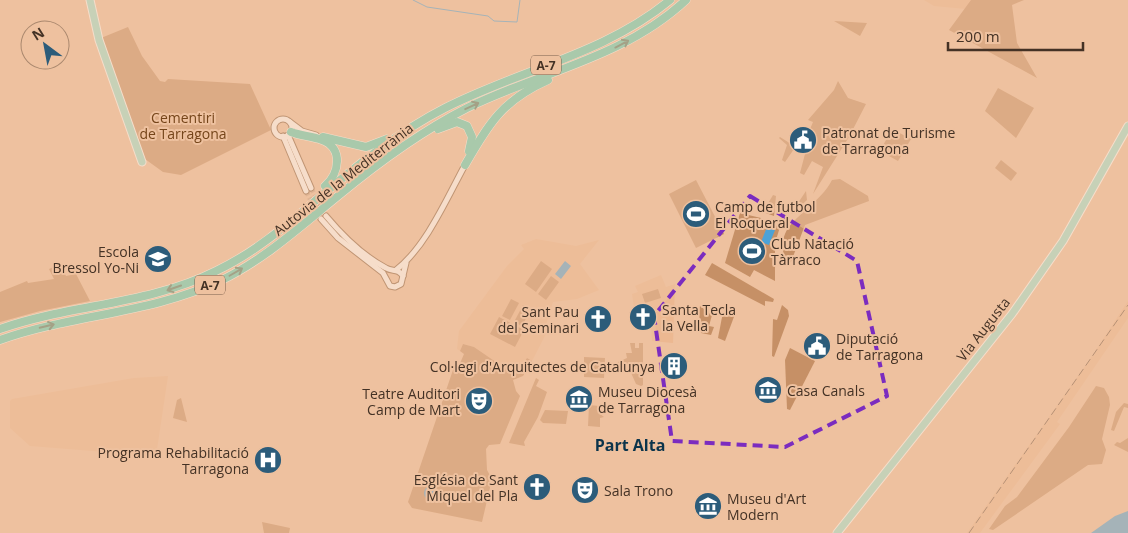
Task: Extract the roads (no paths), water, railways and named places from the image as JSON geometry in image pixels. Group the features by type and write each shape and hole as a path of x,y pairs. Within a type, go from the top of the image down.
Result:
{"highway":[{"name":"Autovia de la Mediterrània","path":"0,329 32,319 136,299 178,287 217,271 269,239 350,172 418,124 465,98 611,39 638,24 670,0"},
{"name":"Autovia de la Mediterrània","path":"0,340 59,323 154,305 223,280 276,247 386,158 425,132 468,108 590,59 643,33 686,0"},
{"path":"464,165 487,126 508,103 532,87 590,59"},
{"path":"386,158 442,127 457,122 467,126 472,138 464,165"},
{"path":"323,137 366,147 384,142 406,127 418,124"},
{"path":"269,239 330,182 336,174 338,165 336,155 328,143 287,135"}],"main road":[{"path":"90,0 99,40 142,162"},
{"name":"Via Augusta","path":"837,533 1012,314 1063,241 1128,126"}],"street":[{"path":"287,135 277,133 275,126 280,120 288,120 302,131 323,137"},
{"path":"288,120 292,125 287,135 308,189"},
{"path":"403,276 351,242 323,218 338,238 386,277 388,283 395,287 400,284 403,276 406,263 431,226 464,165"},
{"path":"386,277 406,263"}],"water":[{"path":"767,227 775,230 769,245 761,242"},
{"path":"565,261 571,266 561,279 555,274"},
{"path":"428,486 434,486 438,493 434,500 428,500 424,496 424,490"},
{"path":"1128,511 1128,533 1091,533 1115,516"}],"waterway":[{"path":"413,0 427,7 488,16 494,21 517,22 520,0"}],"tunnel":[{"path":"311,188 326,216"},
{"path":"306,191 318,214"}],"railway":[{"path":"969,533 1128,305"}],"place":[{"name":"Patronat de Turisme de Tarragona","path":"803,140"},
{"name":"Camp de futbol El Roqueral","path":"696,214"},
{"name":"Club Natació Tàrraco","path":"752,251"},
{"name":"Escola Bressol Yo-Ni","path":"158,259"},
{"name":"Santa Tecla la Vella","path":"643,317"},
{"name":"Sant Pau del Seminari","path":"598,319"},
{"name":"Diputació de Tarragona","path":"817,346"},
{"name":"Col·legi d'Arquitectes de Catalunya","path":"674,366"},
{"name":"Casa Canals","path":"768,390"},
{"name":"Museu Diocesà de Tarragona","path":"579,399"},
{"name":"Teatre Auditori Camp de Mart","path":"479,401"},
{"name":"Programa Rehabilitació Tarragona","path":"268,460"},
{"name":"Església de Sant Miquel del Pla","path":"537,487"},
{"name":"Sala Trono","path":"585,490"},
{"name":"Museu d'Art Modern","path":"708,506"}],"district":[{"name":"Part Alta","path":"630,445"}],"park label":[{"name":"Cementiri de Tarragona","path":"183,126"}]}
